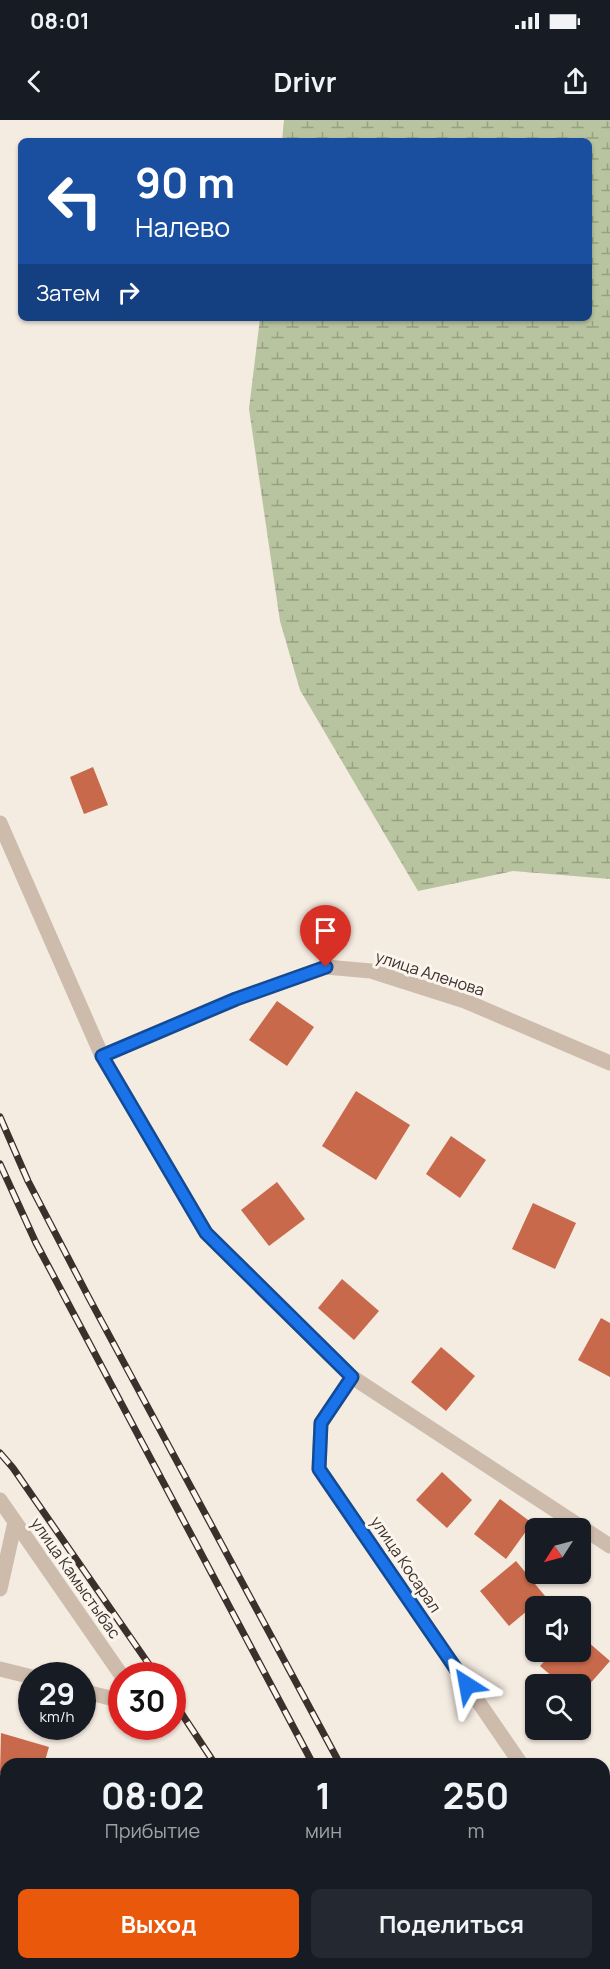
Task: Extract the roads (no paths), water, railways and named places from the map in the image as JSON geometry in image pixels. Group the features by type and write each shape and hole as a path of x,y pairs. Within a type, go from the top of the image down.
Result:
{"street":[{"path":"0,823 102,1056 206,1233 352,1377 610,1546"},
{"name":"улица Аленова","path":"102,1056 236,999 326,967 371,971 465,1001 610,1063"},
{"name":"улица Косарал","path":"352,1377 321,1423 319,1469 517,1758"},
{"name":"улица Камыстыбас","path":"0,1500 112,1662"},
{"path":"0,1588 15,1522"},
{"path":"0,1669 18,1674"}],"railway":[{"path":"0,1117 28,1181 89,1298 337,1758"},
{"path":"0,1164 36,1243 310,1758"},
{"path":"0,1453 13,1468 147,1662"},
{"path":"186,1720 211,1758"}]}
